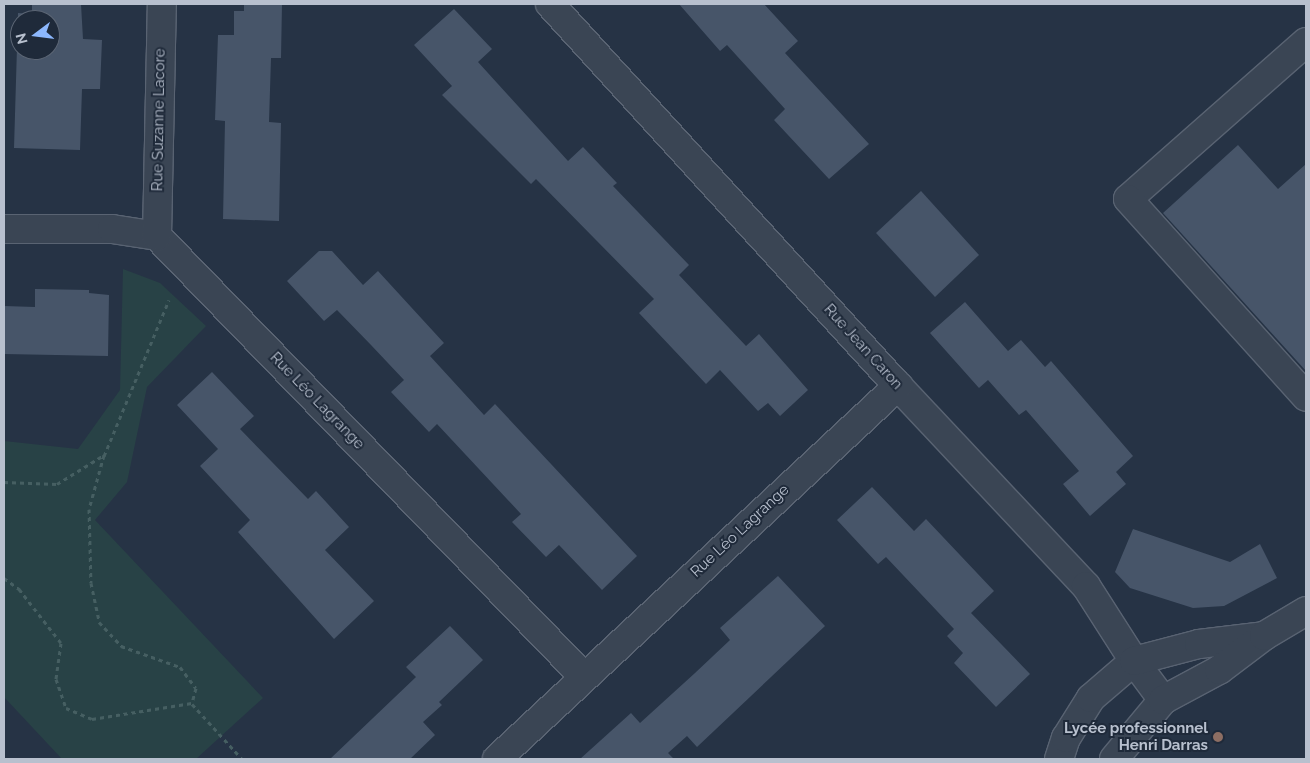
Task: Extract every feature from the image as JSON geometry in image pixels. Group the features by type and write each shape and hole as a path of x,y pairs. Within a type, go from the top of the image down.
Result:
{"street":[{"name":"Rue Suzanne Lacore","path":"157,236 162,4"},
{"name":"Rue Jean Caron","path":"550,4 898,386 1086,586 1134,661 1163,700"},
{"path":"1306,42 1128,199 1306,397"},
{"path":"4,230 112,229 157,236"},
{"name":"Rue Léo Lagrange","path":"157,236 584,676"},
{"name":"Rue Léo Lagrange","path":"497,759 584,676 898,386"},
{"path":"1114,759 1163,700 1219,670 1264,636 1306,611"},
{"path":"1059,759 1066,738 1091,698 1134,661 1199,644 1264,636"}],"path":[{"path":"102,461 184,264"},
{"path":"4,482 57,484 104,455 89,509 91,583 99,622 121,646 180,667 196,688 192,703"},
{"path":"4,578 18,589 61,643 56,679 66,708 92,720 192,703"},
{"path":"192,703 242,759"}],"green space":[{"path":"123,269 160,283 206,326 147,387 127,482 95,520 263,698 196,759 62,759 4,697 4,441 78,449 120,390"}],"building":[{"path":"32,4 81,4 83,39 102,40 100,89 82,89 80,150 14,148 17,60 60,60 60,10 32,10"},
{"path":"244,4 282,4 281,58 271,58 269,122 281,123 279,221 223,219 225,121 215,120 218,35 234,35 234,11 244,11"},
{"path":"679,4 764,4 798,41 785,53 869,144 829,179 774,120 785,109 727,45 720,51"},
{"path":"454,9 492,49 478,62 568,161 583,147 617,183 613,186 689,265 679,275 746,346 759,334 808,390 780,416 768,403 758,411 720,370 706,384 639,313 654,299 536,179 531,184 442,95 452,86 414,45"},
{"path":"1238,145 1278,189 1306,164 1306,371 1163,213"},
{"path":"921,191 979,255 935,297 876,233"},
{"path":"319,251 332,251 363,285 378,271 444,343 430,356 484,415 495,404 637,556 602,590 559,545 546,557 512,522 521,514 437,424 429,432 391,392 404,380 337,310 324,321 287,281"},
{"path":"35,289 89,290 89,293 109,295 108,356 4,354 4,306 35,307"},
{"path":"965,302 1008,351 1021,340 1045,367 1051,361 1133,456 1116,472 1126,484 1090,516 1063,484 1079,471 1026,410 1019,415 988,380 979,388 930,333"},
{"path":"212,372 254,416 240,429 308,499 316,491 349,527 325,550 374,601 334,639 238,532 250,520 200,466 218,449 177,405"},
{"path":"872,487 914,531 926,519 994,591 971,613 1030,674 996,707 954,663 963,653 947,636 954,629 886,557 878,564 837,520"},
{"path":"1133,529 1230,562 1260,544 1277,578 1224,606 1193,608 1130,588 1115,572"},
{"path":"778,576 825,626 697,747 687,736 668,753 674,759 580,759 631,713 640,723 695,673 730,640 720,628"},
{"path":"450,626 483,660 439,702 442,705 423,722 435,735 410,759 330,759 416,677 406,667"}],"place":[{"name":"Lycée professionnel Henri Darras","path":"1218,737"}]}
